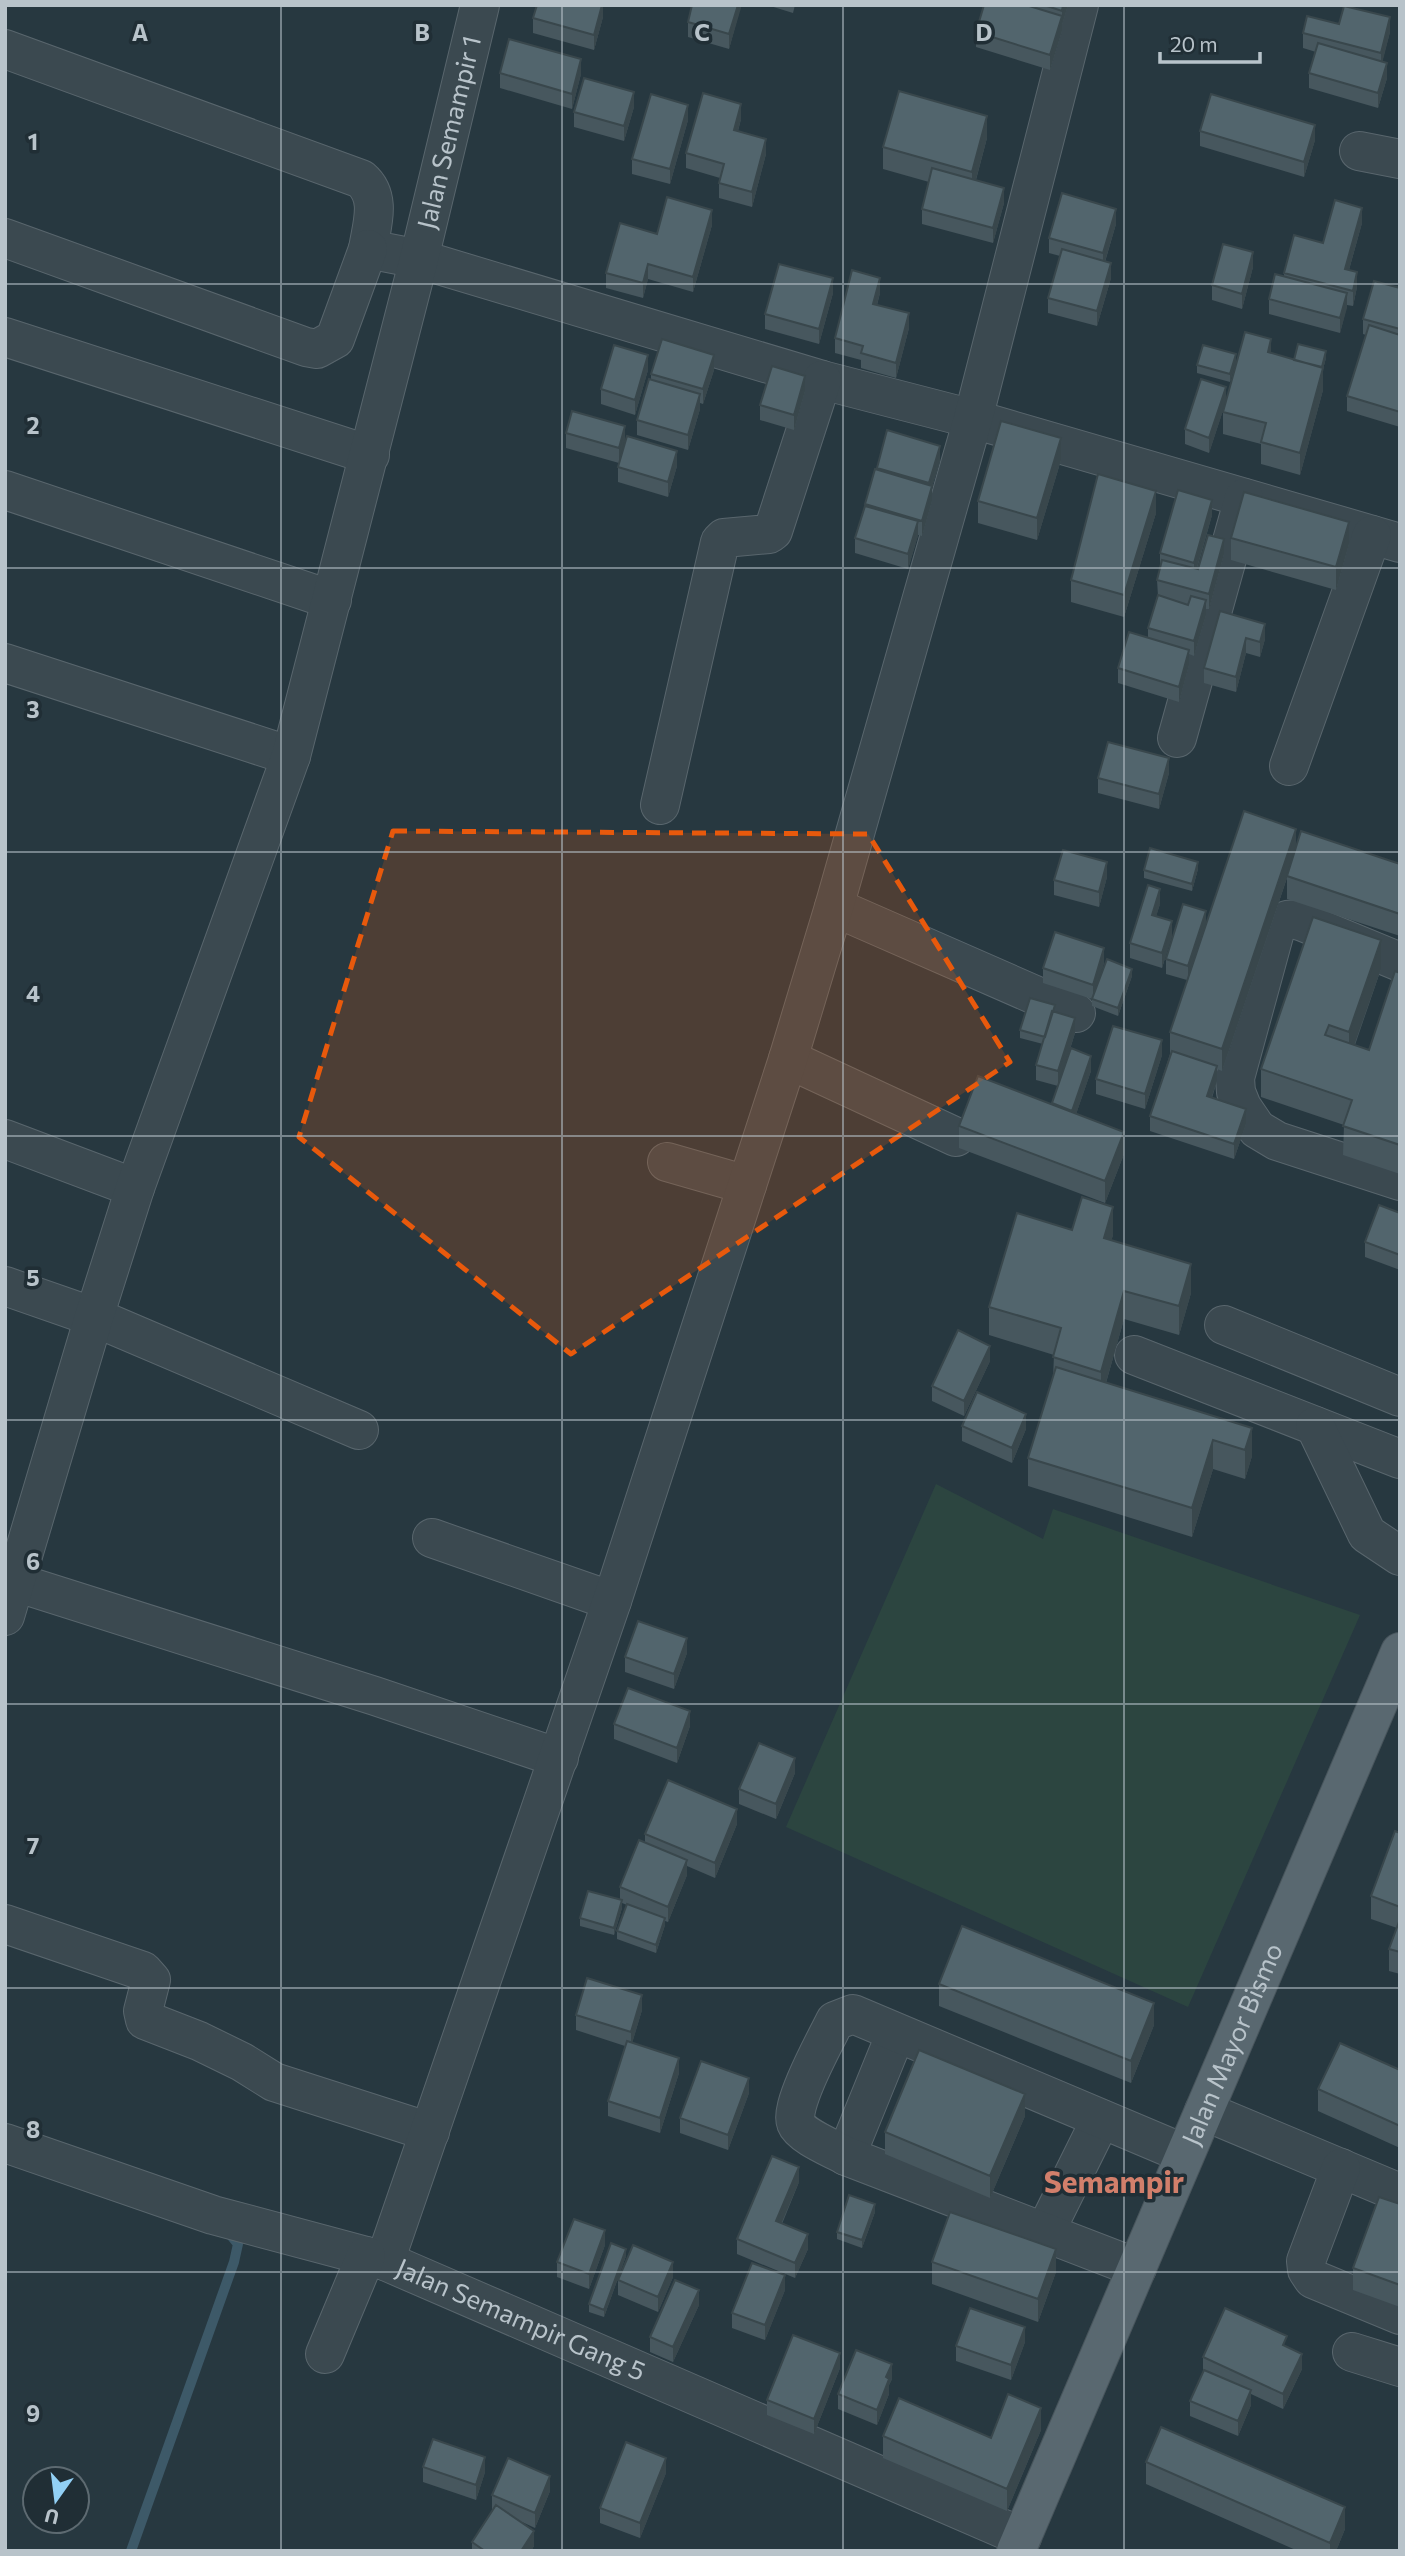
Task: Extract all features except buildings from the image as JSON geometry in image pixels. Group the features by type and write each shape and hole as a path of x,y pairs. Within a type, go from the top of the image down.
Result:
{"main road":[{"name":"Jalan Mayor Bismo","path":"1019,2544 1400,1652"}],"street":[{"name":"Jalan Semampir 1","path":"10,1599 18,1524 94,1317 135,1188 291,756 370,455 480,5"},
{"path":"325,2354 375,2259 430,2132 612,1601 788,1059 973,419 1079,5"},
{"path":"5,49 361,180 372,188 375,202 368,249 335,339 317,349 5,238"},
{"path":"1359,150 1400,159"},
{"path":"368,249 419,259 822,380 973,419 1386,539 1289,766"},
{"path":"5,337 370,455"},
{"path":"660,805 720,542 724,538 769,534 773,531 822,380"},
{"path":"5,491 332,600"},
{"path":"1177,738 1244,498"},
{"path":"5,663 291,756"},
{"path":"834,907 1076,1013"},
{"path":"1400,962 1303,922 1291,918 1283,921 1276,928 1235,1078 1236,1092 1242,1107 1257,1129 1277,1142 1400,1181"},
{"path":"788,1059 956,1137"},
{"path":"5,1139 135,1188"},
{"path":"667,1162 747,1185"},
{"path":"5,1286 94,1317 359,1430"},
{"path":"1224,1325 1400,1397"},
{"path":"1134,1355 1400,1459"},
{"path":"1315,1426 1367,1534 1400,1556"},
{"path":"432,1538 612,1601"},
{"path":"10,1599 361,1692 559,1758"},
{"path":"5,1924 142,1970 151,1980 143,2011 145,2020 199,2041 242,2062 274,2082 430,2132"},
{"path":"1137,2268 846,2156 802,2132 794,2115 811,2067 835,2021 853,2014 1185,2154"},
{"path":"846,2156 896,2033"},
{"path":"1204,2111 1400,2193"},
{"path":"1045,2232 1101,2119"},
{"name":"Jalan Semampir Gang 5","path":"5,2143 213,2215 375,2259 1019,2544"},
{"path":"1341,2168 1306,2261 1307,2270 1313,2279 1400,2315"},
{"path":"1352,2352 1400,2367"}],"highlighted area":[{"path":"393,831 868,834 1010,1062 571,1354 299,1137"}],"green space":[{"path":"936,1484 1043,1539 1053,1509 1360,1615 1188,2007 786,1827"}],"waterway":[{"path":"131,2551 234,2262 238,2244 229,2233"}],"district":[{"name":"Semampir","path":"1114,2183"}]}
